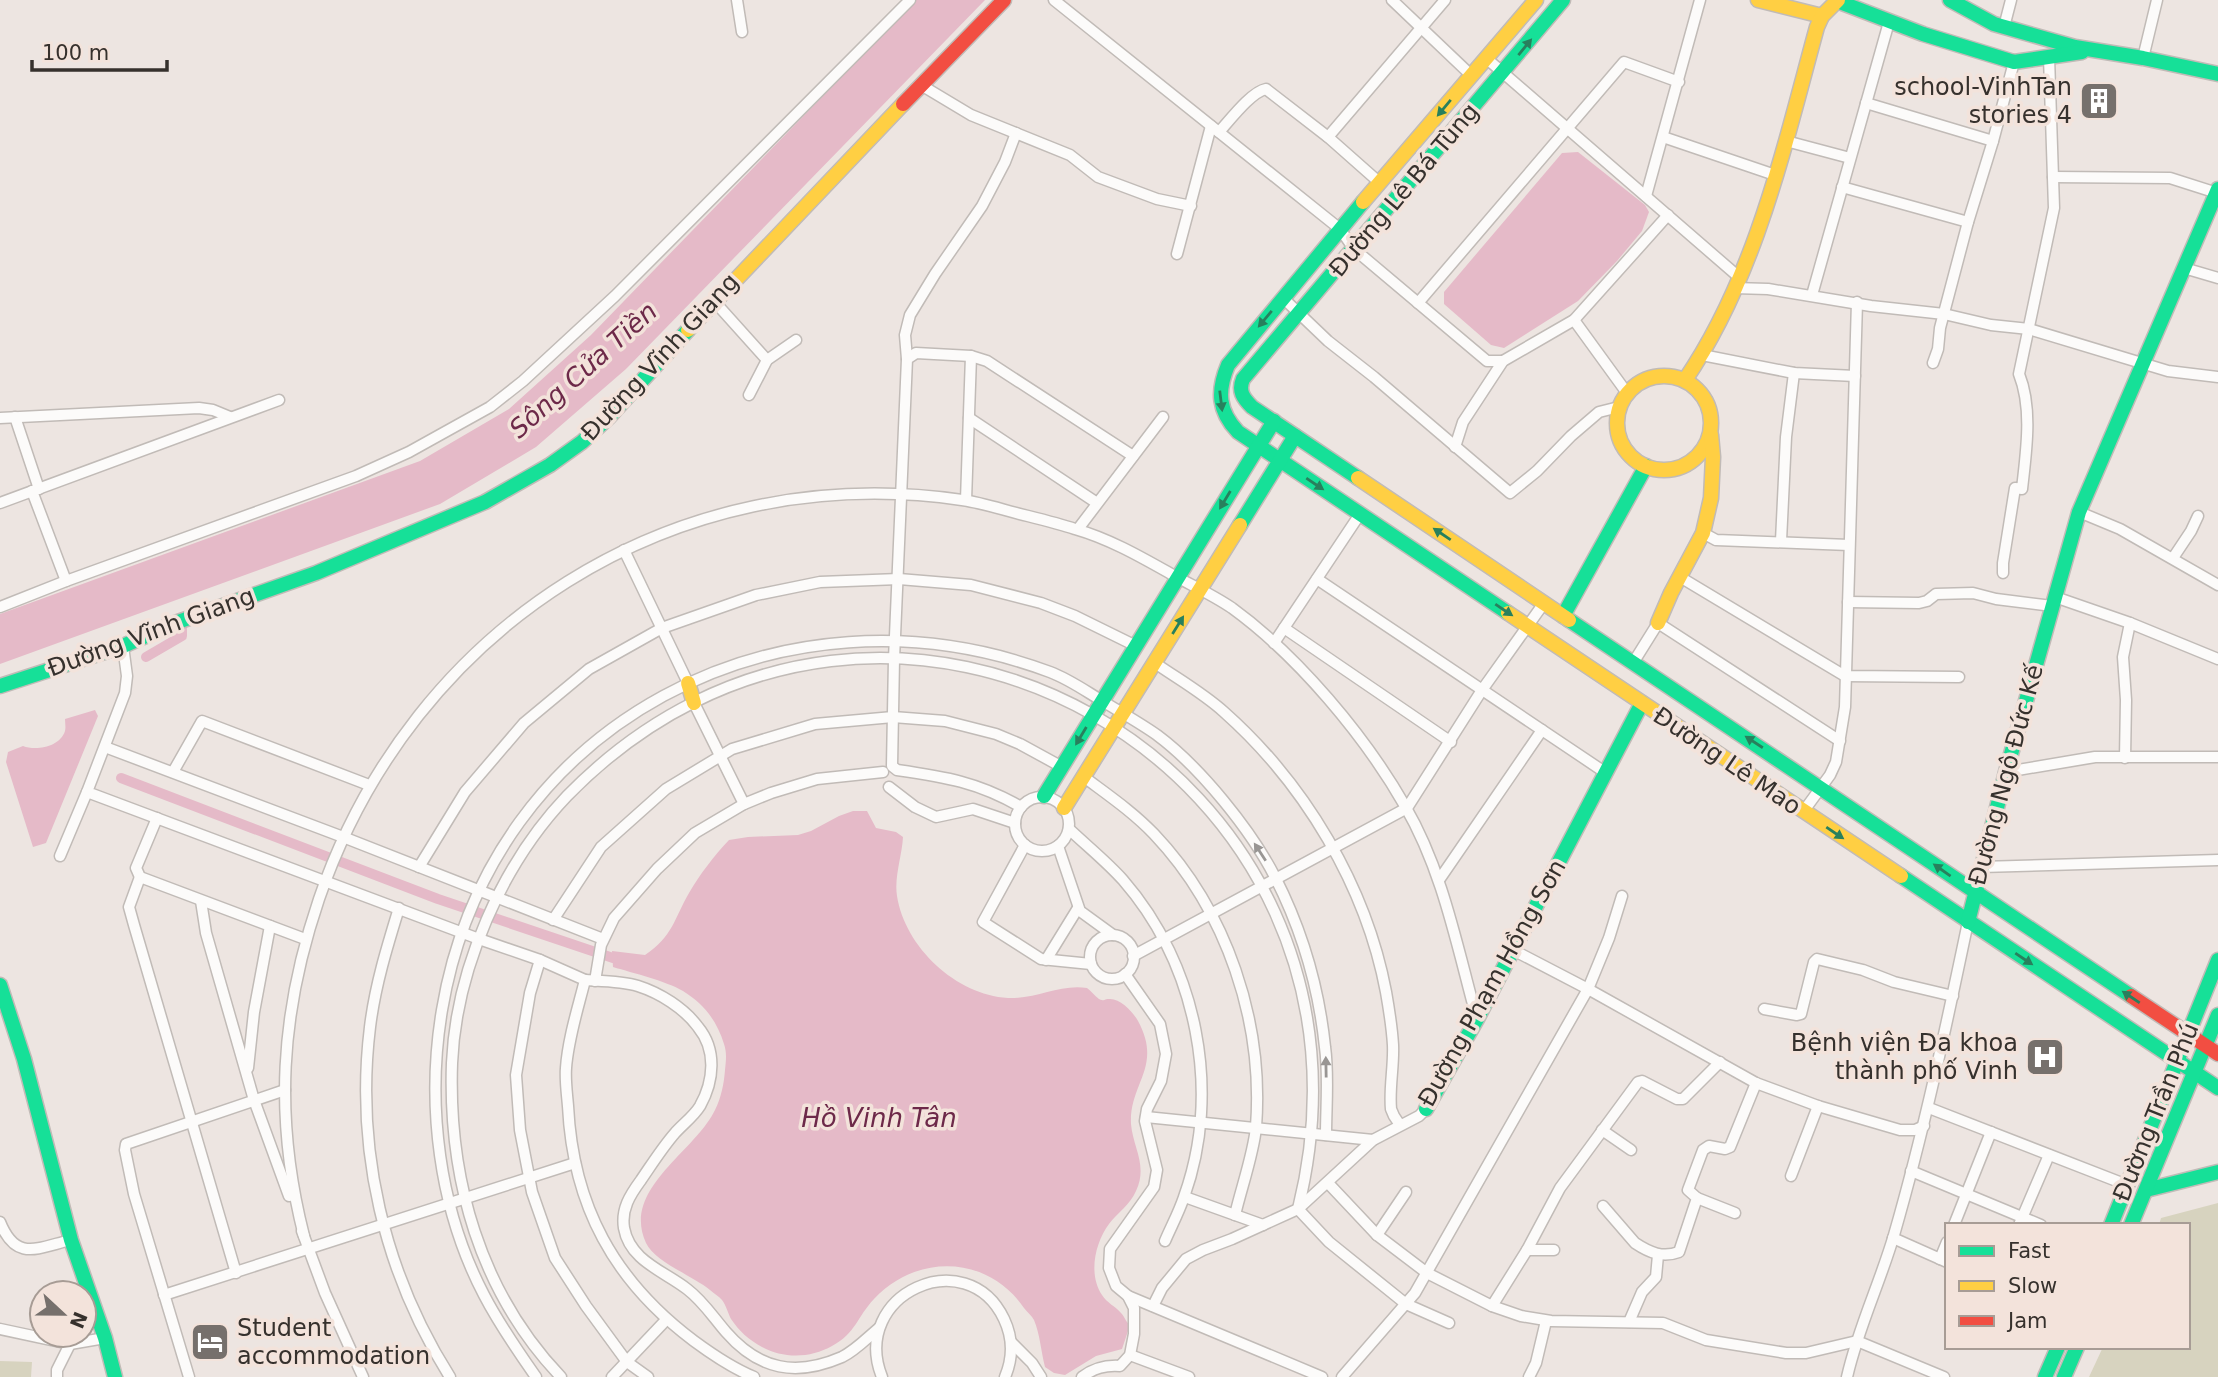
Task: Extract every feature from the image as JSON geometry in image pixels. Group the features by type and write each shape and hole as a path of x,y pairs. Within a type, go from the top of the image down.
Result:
{"street":[{"path":"737,0 742,32"},
{"path":"0,607 356,476 409,452 490,407 523,382 615,296 910,0"},
{"name":"Đường Vĩnh Giang","path":"0,686 123,646 175,623 316,573 485,502 550,465 582,442 609,417 714,301 1004,0"},
{"path":"1054,0 1340,229 1354,249 1487,361 1503,362"},
{"path":"1392,0 1472,76"},
{"path":"1328,137 1445,0"},
{"name":"Đường Lê Bá Tùng","path":"1238,432 1225,419 1220,406 1220,383 1228,365 1340,229 1536,0"},
{"name":"Đường Lê Bá Tùng","path":"1252,407 1240,393 1243,379 1563,0"},
{"path":"1646,196 1700,0"},
{"path":"1758,0 1822,16"},
{"path":"1950,0 2004,27 2090,50 2218,74"},
{"path":"2004,27 2011,0"},
{"path":"2143,58 2157,0"},
{"path":"1685,380 1702,355 1746,264 1786,141 1822,16 1837,1 1923,34 2014,62 2090,50"},
{"path":"1812,295 1889,22"},
{"path":"2003,573 2015,488 2022,489 2023,478 2027,393 2019,374 2054,208 2049,57"},
{"path":"1486,58 1668,215 1737,283 1871,306 1944,314 1991,326 2029,329 2168,371 2218,377"},
{"path":"1418,303 1624,62 1679,82"},
{"path":"1933,363 1968,222 2014,62"},
{"path":"921,85 961,110 1070,155 1098,177 1157,199 1191,206"},
{"path":"1177,254 1215,129 1265,89 1328,137 1380,183"},
{"path":"1866,103 1993,141"},
{"path":"1016,133 1005,162 982,206 910,315 905,335 907,359 903,494 894,659 892,764 895,769 972,783 1021,807"},
{"path":"1663,137 1775,175"},
{"path":"1786,141 1850,158"},
{"path":"2053,177 2170,178 2217,191"},
{"path":"1842,187 1968,222"},
{"name":"Đường Ngô Đức Kế","path":"1847,1377 1893,1238 1929,1108 1981,867 2079,512 2217,191"},
{"path":"1455,447 1462,422 1503,362 1574,320 1668,215"},
{"path":"2184,268 2218,278"},
{"path":"1283,298 1328,341 1510,493 1599,412 1619,407"},
{"path":"714,301 767,360"},
{"path":"1803,812 1830,775 1836,762 1844,708 1857,302"},
{"path":"1574,320 1627,393"},
{"path":"749,395 767,360 796,340"},
{"path":"907,359 916,353 971,356 994,365 1133,456"},
{"path":"1702,355 1794,373 1855,376"},
{"path":"966,500 971,356"},
{"path":"1781,541 1786,437 1794,373"},
{"path":"1633,663 1658,623 1703,533 1711,498 1713,457 1710,415 1706,401 1697,389 1685,380 1654,376 1639,382 1627,393 1619,407 1619,439 1627,453 1639,463 1654,469 1670,470 1696,457 1710,430"},
{"path":"0,503 279,400"},
{"name":"Đường Lê Mao","path":"1252,407 2212,1050"},
{"path":"0,418 199,408 230,417"},
{"path":"15,417 35,490 66,581"},
{"path":"1078,529 1163,417"},
{"path":"969,418 1097,503"},
{"path":"1044,796 1274,421"},
{"name":"Đường Lê Mao","path":"1238,432 2218,1088"},
{"path":"1064,808 1295,436"},
{"path":"1563,616 1646,466"},
{"path":"304,1236 288,1156 285,1090 289,1019 305,939 327,876 369,785 401,736 438,690 479,648 524,611 572,578 624,550 677,528 721,514 788,499 845,494 903,494 966,500 1078,529 1131,552 1231,608 1302,669 1376,759 1407,808 1439,880 1477,1019"},
{"path":"2079,512 2120,529 2218,585"},
{"path":"1274,643 1360,514"},
{"path":"2173,558 2198,516"},
{"path":"1703,533 1716,540 1849,545"},
{"path":"624,550 744,804"},
{"path":"1680,577 1845,676 1959,677"},
{"path":"1317,579 1606,773"},
{"path":"419,867 466,792 524,723 589,669 662,628 757,594 820,582 935,580 1006,593 1075,616 1136,646"},
{"path":"1848,602 1919,603 1936,594 1973,593 1996,599 2053,602 2130,623 2218,659"},
{"path":"1133,956 1407,808 1482,690 1544,603"},
{"path":"1658,623 1840,741"},
{"path":"2125,758 2126,700 2123,657 2130,623"},
{"path":"1284,628 1451,742"},
{"path":"536,1377 508,1337 482,1291 462,1243 450,1203 438,1140 435,1087 438,1035 446,983 476,894 512,832 550,785 612,729 659,698 688,682 738,663 789,649 842,642 895,641 978,650 1054,674 1159,737 1231,811 1276,878 1314,980 1326,1049 1326,1135"},
{"path":"60,856 122,702 127,685 123,646"},
{"path":"562,1377 548,1363 510,1308 489,1268 469,1216 456,1161 451,1105 453,1048 463,993 482,934 495,902 520,855 553,811 592,771 635,737 694,703 732,686 785,670 839,661 894,659 937,662 1020,681 1050,693 1115,728 1162,761 1200,798 1234,840 1262,885 1288,944 1306,1006 1314,1070 1312,1134 1298,1209 1329,1242 1406,1304 1449,1323"},
{"path":"1155,663 1223,711 1253,741 1307,806 1333,847 1357,897 1386,992 1393,1045 1391,1109 1400,1125"},
{"name":"Đường Phạm Hồng Sơn","path":"1153,1306 1162,1288 1186,1259 1298,1209 1373,1140 1426,1109 1477,1019 1642,703"},
{"path":"553,920 601,847 666,789 732,749 815,724 893,717 919,718 971,727 1020,744 1062,767"},
{"path":"173,772 202,721 369,785"},
{"path":"1439,880 1542,730"},
{"path":"105,747 342,840 419,867 495,902 553,920 602,942"},
{"path":"2006,772 2088,758 2218,757"},
{"path":"754,1377 714,1356 666,1320 615,1262 590,1213 569,1132 566,1069 576,1014 590,980 598,969 602,942 614,918 657,869 695,833 744,804 771,793 817,779 883,772"},
{"path":"1084,777 1123,806 1154,835 1183,870 1211,912 1247,1005 1255,1064 1256,1128 1235,1215"},
{"path":"550,785 566,798"},
{"path":"889,787 915,807 936,817 974,810 1015,823"},
{"path":"87,792 327,876 399,908 482,934 590,980 636,985 668,999 692,1019 704,1034 712,1057 710,1084 699,1108 674,1134 626,1201 624,1230 639,1257 686,1288 709,1308 725,1331 746,1352 766,1366 790,1371 818,1369 844,1357 879,1328"},
{"path":"1044,796 1059,802 1064,808 1068,815 1069,829 1058,846 1042,851 1025,845 1016,831 1015,823 1021,807 1028,801 1044,796"},
{"path":"156,818 136,869 140,877 305,939"},
{"path":"1069,829 1123,881 1143,906 1163,938 1182,977 1192,1013 1202,1090 1195,1157 1185,1197 1165,1241"},
{"path":"1025,845 983,922 1046,960 1091,964"},
{"path":"1058,846 1078,908 1113,936 1127,942 1133,956 1132,966 1116,979 1105,978 1096,973 1090,954 1094,944 1102,937 1113,936"},
{"path":"1981,867 2218,860"},
{"path":"140,877 129,907 236,1273"},
{"path":"1342,1377 1415,1293 1427,1273 1588,989 1609,938 1622,896"},
{"path":"201,901 206,933 254,1100 330,1304 363,1377"},
{"path":"399,908 381,967 370,1026 366,1087 369,1148 383,1224 395,1266 419,1322 450,1377"},
{"path":"1046,960 1078,908"},
{"path":"247,1077 252,1023 270,926"},
{"path":"1513,950 1756,1083 1818,1106 1900,1130 1915,1130 1924,1126"},
{"path":"1764,1009 1797,1016 1801,1014 1817,959 1953,996"},
{"path":"540,960 530,993 516,1075 520,1130 532,1192 555,1258 626,1362 648,1377"},
{"name":"Đường Trần Phú","path":"2111,1223 2218,960"},
{"path":"1125,974 1160,1024 1166,1054 1161,1082 1146,1117 1157,1170 1154,1187 1110,1249 1109,1268 1116,1286 1128,1296 1322,1377"},
{"path":"0,985 3,1002 24,1059 71,1240 105,1338 115,1377"},
{"name":"Đường Trần Phú","path":"2131,1223 2194,1073 2212,1050 2218,1015"},
{"path":"1492,1306 1527,1250 1560,1188 1640,1080 1683,1099 1720,1062"},
{"path":"1735,1213 1697,1198 1688,1190 1703,1150 1709,1146 1725,1149 1730,1147 1756,1083"},
{"path":"189,1377 134,1194 126,1144 285,1090"},
{"path":"1791,1176 1818,1106"},
{"path":"1929,1108 2127,1185"},
{"path":"1146,1117 1373,1140"},
{"path":"1602,1130 1631,1150"},
{"path":"1955,1223 1991,1132"},
{"path":"1911,1171 2020,1221 2049,1155"},
{"path":"164,1295 575,1163"},
{"path":"2146,1190 2218,1172"},
{"path":"1328,1183 1377,1235 1427,1273 1492,1306 1521,1316 1546,1321 1663,1323 1706,1340 1786,1353 1806,1353 1857,1341 1944,1377"},
{"path":"1377,1235 1406,1192"},
{"path":"1185,1197 1263,1225"},
{"path":"1604,1206 1635,1243 1658,1255 1679,1252 1697,1198"},
{"path":"0,1222 12,1244 22,1249 33,1250 71,1240"},
{"path":"1893,1238 1943,1260"},
{"path":"1527,1250 1554,1250"},
{"path":"1629,1322 1642,1292 1656,1277 1658,1255"},
{"path":"882,1377 876,1356 879,1328 888,1310 909,1291 927,1283 956,1282 974,1288 990,1299 1006,1323 1011,1342 1010,1361 1005,1377"},
{"path":"1110,1377 1130,1355 1134,1334 1134,1308 1128,1296"},
{"path":"612,1377 666,1320"},
{"path":"1529,1377 1536,1363 1546,1321"},
{"path":"0,1329 28,1335"},
{"path":"98,1339 105,1338"},
{"path":"1011,1342 1032,1363 1041,1377"},
{"path":"57,1377 57,1370 68,1349"},
{"path":"2057,1349 2048,1371 2066,1375 2076,1349"},
{"path":"1130,1355 1189,1377"},
{"path":"1910,1377 1916,1364"},
{"path":"1082,1377 1106,1365 1120,1366"}],"shaded area":[{"path":"2218,1203 2218,1377 2089,1377 2102,1349 2190,1349 2190,1223 2160,1223 2161,1218"},
{"path":"0,1361 32,1362 31,1377 0,1377"}],"water":[{"name":"Sông Cửa Tiền","path":"916,0 985,0 626,369 536,447 440,504 0,664 0,614 420,461 509,409 591,335"},
{"path":"1578,152 1645,205 1649,212 1642,231 1578,301 1504,348 1491,345 1444,304 1444,292 1562,153"},
{"path":"95,710 98,716 46,843 33,847 6,762 8,752 23,746 41,748 53,744 65,731 65,719"},
{"name":"Hồ Vinh Tân","path":"853,811 867,811 876,828 896,832 903,837 896,889 902,915 922,950 952,978 989,995 1008,998 1067,988 1087,988 1099,999 1113,999 1126,1006 1138,1021 1145,1037 1146,1063 1135,1097 1131,1124 1141,1173 1130,1201 1112,1220 1100,1240 1094,1268 1102,1295 1130,1325 1122,1349 1096,1356 1065,1375 1054,1373 1045,1367 1034,1320 1009,1291 991,1278 972,1270 952,1266 911,1274 891,1284 874,1299 840,1341 824,1350 797,1356 779,1354 757,1344 734,1323 719,1297 657,1256 646,1243 641,1224 643,1205 664,1172 705,1126 715,1110 723,1086 726,1050 713,1021 703,1007 683,991 668,984 613,967 612,951 645,955 662,941 698,879 729,840 798,835"}],"waterway":[{"path":"146,657 182,636 182,624"},
{"path":"121,778 438,899 613,958"}],"traffic: fast":[{"path":"1358,478 1252,407 1242,394 1243,379 1563,0"},
{"path":"1950,0 1994,24 2075,47 2218,74"},
{"path":"1837,1 1923,34 2014,62 2082,52"},
{"path":"1968,922 2006,772 2079,512 2218,189"},
{"path":"1363,202 1228,365 1222,383 1223,408 1238,432 1508,613"},
{"path":"0,686 123,646 175,623 316,573 485,502 550,465 582,442 609,417 688,330"},
{"path":"1044,796 1274,421"},
{"path":"1240,525 1295,436"},
{"path":"1563,616 1646,466"},
{"path":"1569,620 2131,996"},
{"path":"1426,1109 1477,1019 1642,703"},
{"path":"1901,876 2218,1088"},
{"path":"2112,1223 2218,960"},
{"path":"0,985 24,1059 71,1240 105,1338 115,1377"},
{"path":"2132,1223 2218,1015"},
{"path":"2146,1190 2218,1172"},
{"path":"2045,1377 2057,1349"},
{"path":"2064,1377 2076,1349"}],"traffic: slow":[{"path":"1363,202 1536,0"},
{"path":"1758,0 1822,16"},
{"path":"1685,380 1710,340 1749,254 1779,164 1817,27 1822,16 1838,0"},
{"path":"688,330 903,104"},
{"path":"1664,376 1682,380 1697,390 1707,405 1711,423 1707,441 1697,456 1682,466 1664,470 1646,466 1631,456 1621,441 1617,423 1621,405 1631,390 1646,380 1664,376"},
{"path":"1658,623 1703,533 1711,498 1711,435"},
{"path":"1358,478 1569,620"},
{"path":"1064,808 1240,525"},
{"path":"1508,613 1901,876"},
{"path":"688,683 694,703"}],"traffic: jam":[{"path":"903,104 1004,0"},
{"path":"2131,996 2218,1054"}],"place":[{"name":"school-VinhTan stories 4","path":"2099,101"},
{"name":"Bệnh viện Đa khoa thành phố Vinh","path":"2045,1057"},
{"name":"Student accommodation","path":"210,1342"}]}
